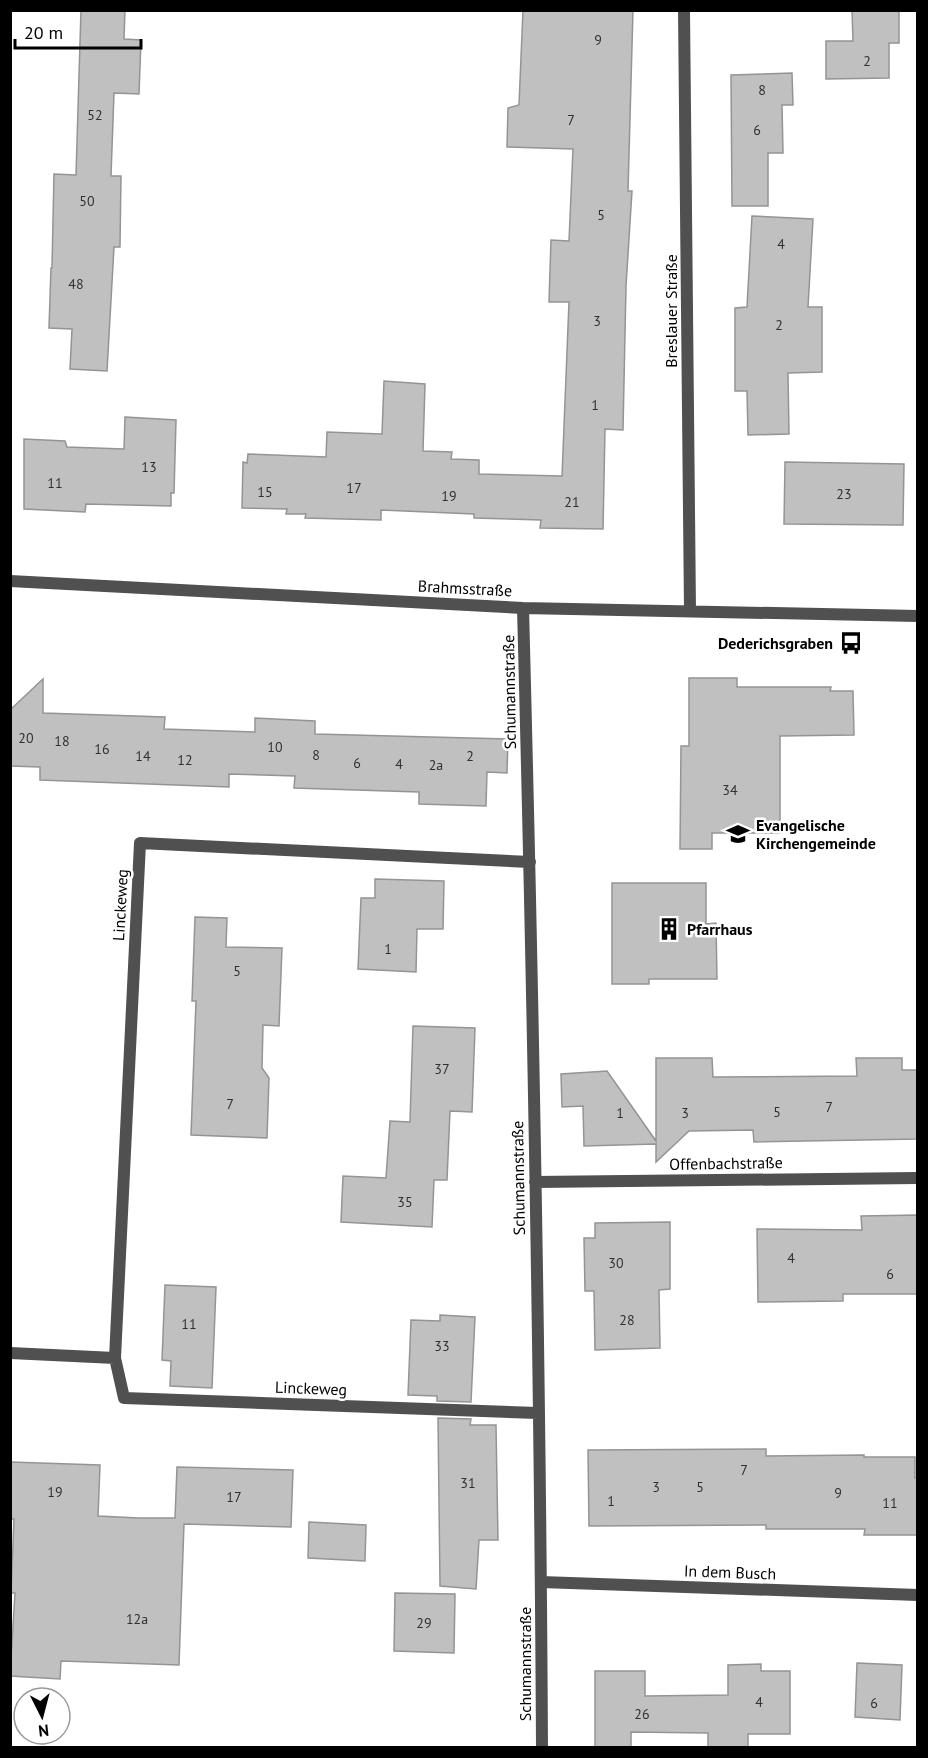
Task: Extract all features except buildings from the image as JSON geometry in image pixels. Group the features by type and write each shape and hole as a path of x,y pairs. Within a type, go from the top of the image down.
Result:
{"street":[{"name":"Breslauer Straße","path":"684,10 690,611"},
{"name":"Brahmsstraße","path":"10,581 523,608 918,616"},
{"name":"Schumannstraße","path":"523,608 530,862 542,1748"},
{"name":"Linckeweg","path":"530,862 140,843 115,1358 124,1398 538,1413"},
{"name":"Offenbachstraße","path":"535,1182 918,1178"},
{"path":"10,1353 115,1358"},
{"name":"In dem Busch","path":"541,1582 918,1595"}],"place":[{"name":"Dederichsgraben","path":"851,643"},
{"name":"Evangelische Kirchengemeinde","path":"738,834"},
{"name":"Pfarrhaus","path":"669,929"}]}
